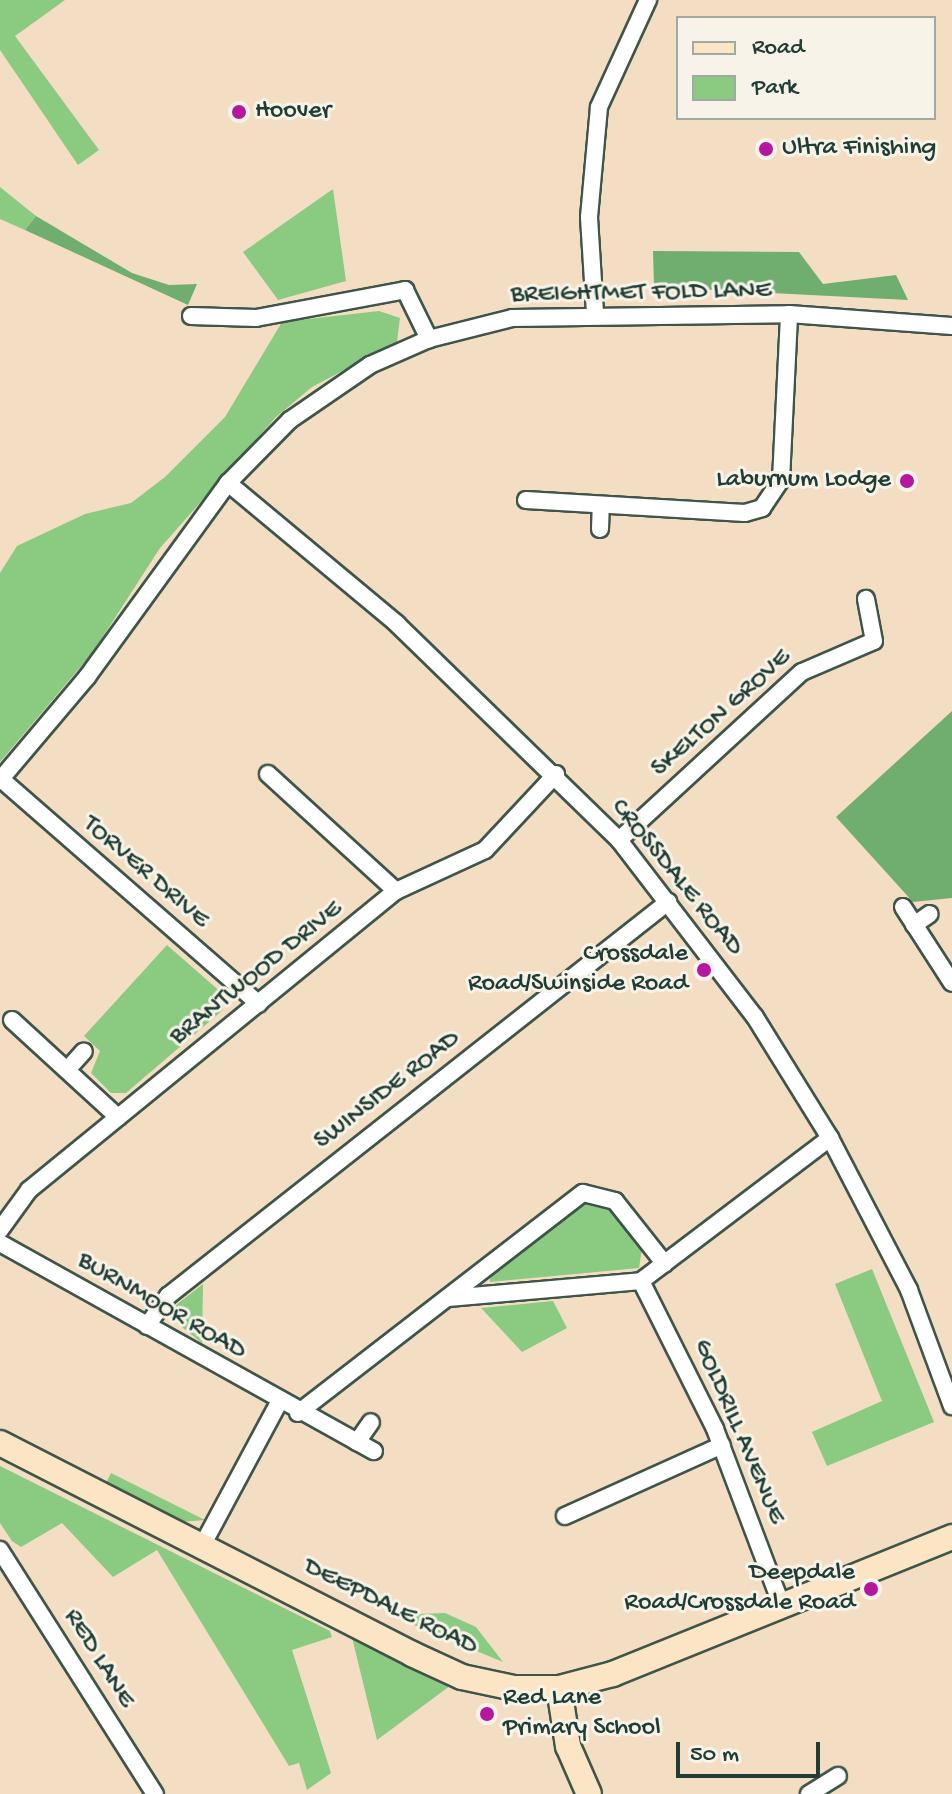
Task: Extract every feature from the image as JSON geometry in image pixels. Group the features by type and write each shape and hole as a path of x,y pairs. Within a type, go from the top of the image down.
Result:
{"street":[{"path":"595,313 589,217 599,107 648,0"},
{"path":"191,316 256,318 405,290 429,339"},
{"name":"BREIGHTMET FOLD LANE","path":"0,780 87,677 228,483 325,393 429,339 512,318 595,313 789,314 952,326"},
{"path":"526,500 745,513 771,501 781,480 789,314"},
{"name":"CROSSDALE ROAD","path":"228,483 397,624 556,774 619,840 668,902 755,1017 830,1138 909,1290 952,1406"},
{"path":"600,529 601,505"},
{"name":"SKELTON GROVE","path":"619,840 793,678 874,641 866,599"},
{"path":"268,774 396,891"},
{"name":"BRANTWOOD DRIVE","path":"0,1230 29,1190 396,891 475,857 556,774"},
{"name":"TORVER DRIVE","path":"0,780 259,1004"},
{"name":"SWINSIDE ROAD","path":"147,1326 168,1296 668,902"},
{"path":"903,907 952,983"},
{"path":"914,925 930,914"},
{"path":"12,1020 118,1117"},
{"path":"67,1070 84,1051"},
{"path":"448,1298 641,1281 830,1138"},
{"path":"298,1413 583,1193 615,1201 665,1264"},
{"name":"BURNMOOR ROAD","path":"0,1243 278,1404 374,1451"},
{"name":"GOLDRILL AVENUE","path":"641,1281 722,1445 782,1606"},
{"path":"202,1546 278,1404"},
{"path":"357,1442 371,1422"},
{"name":"DEEPDALE ROAD","path":"0,1443 462,1677 559,1688 782,1606 952,1537"},
{"path":"565,1516 722,1445"},
{"name":"RED LANE","path":"0,1550 155,1794"},
{"path":"559,1688 568,1746 589,1794"},
{"path":"819,1791 838,1776"}],"green space":[{"path":"0,0 65,0 15,36 99,150 78,165 0,50"},
{"path":"0,187 36,216 25,230 0,219"},
{"path":"333,189 346,281 278,300 243,252"},
{"path":"36,216 132,273 169,285 197,284 188,305 25,230"},
{"path":"653,251 799,252 823,284 896,275 908,300 654,287"},
{"path":"379,311 400,318 397,342 312,387 276,417 160,548 93,652 0,762 0,573 17,546 85,514 131,503 165,477 225,417 282,322"},
{"path":"952,711 952,898 913,902 836,817"},
{"path":"167,945 223,994 223,1010 126,1093 111,1093 91,1073 100,1051 84,1036"},
{"path":"586,1200 606,1205 642,1249 639,1268 490,1282 490,1274"},
{"path":"872,1269 934,1422 827,1466 812,1432 882,1401 835,1284"},
{"path":"203,1284 202,1343 172,1319 176,1305"},
{"path":"553,1301 567,1328 522,1352 481,1308"},
{"path":"0,1466 330,1631 332,1637 292,1650 331,1773 307,1790 299,1763 289,1766 157,1550 113,1577 62,1523 21,1547 12,1541 0,1523"},
{"path":"111,1473 205,1520 181,1522 106,1483"},
{"path":"445,1613 476,1627 503,1662 390,1615"},
{"path":"348,1621 462,1677 377,1740"}],"place":[{"name":"Hoover","path":"239,112"},
{"name":"Ultra Finishing","path":"766,149"},
{"name":"Laburnum Lodge","path":"907,481"},
{"name":"Crossdale Road/Swinside Road","path":"704,970"},
{"name":"Deepdale Road/Crossdale Road","path":"871,1589"},
{"name":"Red Lane Primary School","path":"487,1714"}]}
